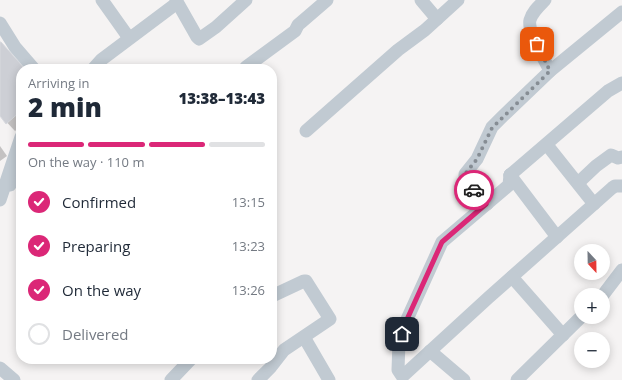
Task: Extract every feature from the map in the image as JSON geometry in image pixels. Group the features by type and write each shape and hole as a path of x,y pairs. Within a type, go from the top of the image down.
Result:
{"street":[{"path":"97,64 177,1 199,39 216,27 246,0"},
{"path":"250,64 295,31 298,25 325,0"},
{"path":"422,0 437,20"},
{"path":"306,131 398,50 426,30 458,0"},
{"path":"545,0 533,12 529,22 531,31 550,71"},
{"path":"108,2 129,38"},
{"path":"486,204 465,179 465,174 477,159 492,128 550,71 622,12"},
{"path":"0,23 15,47 30,64"},
{"path":"622,84 608,91 510,176 509,185 442,242 404,326 399,342 398,370 400,374 402,376 404,375 612,188 615,186 622,186"},
{"path":"546,145 594,204"},
{"path":"0,200 16,152"},
{"path":"578,183 596,166 611,155 618,158 622,157"},
{"path":"0,200 16,176"},
{"path":"510,176 557,237"},
{"path":"608,288 622,270"},
{"path":"512,277 563,335"},
{"path":"277,294 304,280 308,282 330,319 284,350 277,359"},
{"path":"517,380 574,324"},
{"path":"304,337 329,380"},
{"path":"430,351 464,380"},
{"path":"171,380 186,364"},
{"path":"258,380 273,364"},
{"path":"0,368 14,380"}],"building":[{"path":"1,42 21,64 16,64 16,115 6,124 0,116"}],"way so far":[{"path":"474,190 464,176 477,159 492,128 550,71 537,44"}],"route":[{"path":"402,334 404,326 442,242 486,204 474,190"}]}
